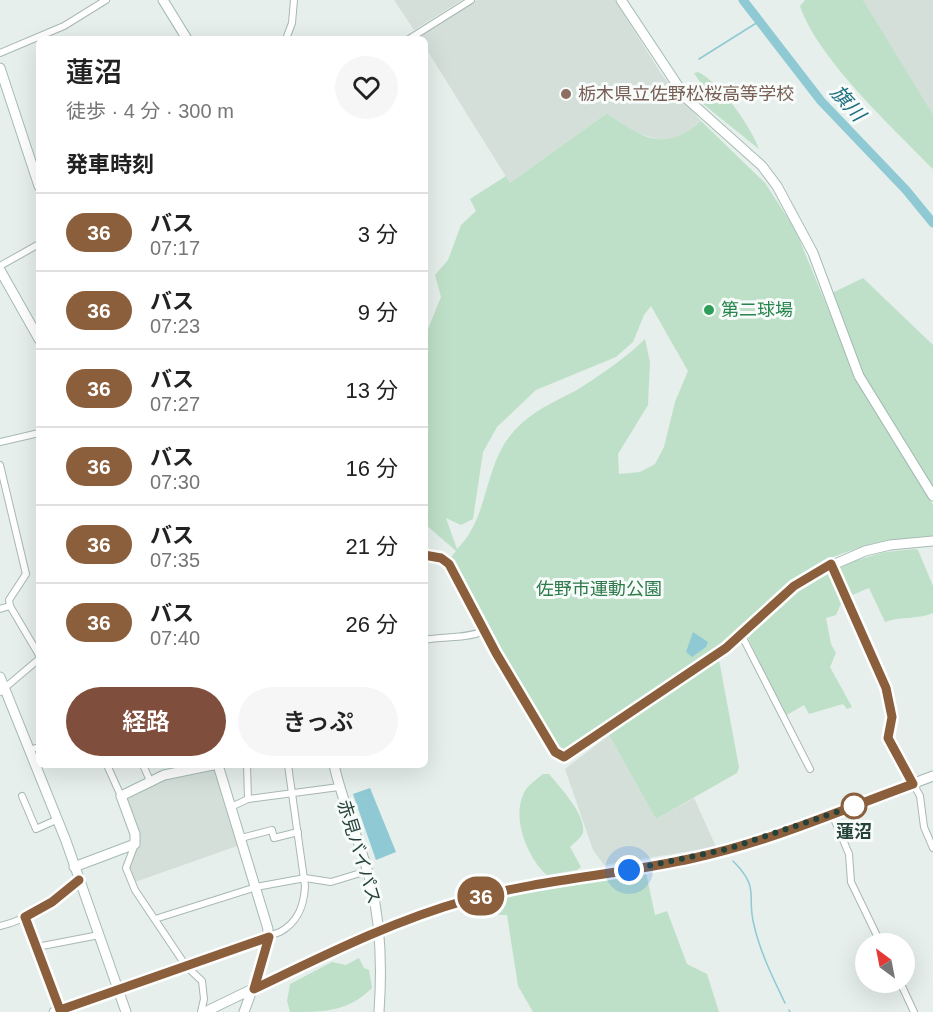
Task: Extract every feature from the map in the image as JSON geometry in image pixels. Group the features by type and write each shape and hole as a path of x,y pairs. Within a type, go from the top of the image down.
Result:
{"street":[{"path":"41,36 64,26 106,0"},
{"path":"163,0 185,36"},
{"path":"286,36 292,23 294,0"},
{"path":"414,36 471,0"},
{"path":"621,0 687,98 762,166 777,186 813,253 859,376 933,496"},
{"path":"0,54 36,38"},
{"path":"0,68 36,177"},
{"path":"36,246 0,268 36,334"},
{"path":"0,442 36,434"},
{"path":"0,465 26,574 9,600 10,606 36,652"},
{"path":"428,556 441,558 449,564 484,631 555,752 564,757 742,636 794,586 831,564 877,548 933,542"},
{"path":"831,564 886,688 892,717 888,738 922,802 924,827 933,848"},
{"path":"0,609 10,606"},
{"path":"428,640 471,636 484,631"},
{"path":"742,636 810,769"},
{"path":"2,690 36,660"},
{"path":"0,677 2,690 56,820 126,1012"},
{"path":"28,750 36,748"},
{"path":"108,768 135,834 135,844 126,868 135,890 186,966 202,981 203,1012 379,930 489,894 712,854 780,833 933,776"},
{"path":"144,768 151,783"},
{"path":"121,796 164,775 198,768"},
{"path":"219,768 269,937 254,989 244,1012"},
{"path":"248,768 248,800"},
{"path":"25,917 37,946 57,1011 269,937 287,928 301,911 305,896 288,768"},
{"name":"赤見バイパス","path":"335,768 367,871 379,930 379,1012"},
{"path":"231,807 248,800 339,787"},
{"path":"22,796 36,829 56,820"},
{"path":"831,814 849,854 851,882 876,933"},
{"path":"241,838 272,830 274,838 298,832"},
{"path":"74,867 135,844"},
{"path":"155,919 256,888 304,878 332,882 367,871"},
{"path":"0,926 25,917 52,902 79,880"},
{"path":"37,946 99,934"},
{"path":"905,993 914,1012"}],"shaded area":[{"path":"394,0 462,0 414,30"},
{"name":"栃木県立佐野松桜高等学校","path":"477,0 615,0 662,75 701,121 688,132 673,139 657,139 634,132 607,113 510,183 428,52 428,36 420,36"},
{"path":"863,0 933,0 933,115 920,97"},
{"path":"609,735 656,819 694,798 716,847 604,865 593,850 565,769"},
{"path":"216,768 240,845 135,882 128,868 139,842 124,797 164,776"}],"green space":[{"path":"805,0 863,0 933,115 933,169 878,114 822,48 800,6"},
{"path":"698,72 716,85 734,106 759,149 698,100 708,94 694,73"},
{"name":"佐野市運動公園","path":"607,113 642,135 664,139 676,137 701,121 765,183 795,229 858,382 933,505 933,536 872,545 834,557 816,566 782,590 725,642 567,751 558,748 500,653 449,560 456,551 428,527 428,329 441,297 435,275 448,260 461,225 476,211 470,199 506,176 510,183","holes":["651,306 688,371 675,402 664,447 655,464 640,472 619,474 618,454 648,405 650,362 645,339 593,380 543,408 514,431 497,459 475,522 468,536 457,549 446,518 461,525 473,519 483,452 497,427 536,390 616,357 633,342 644,315"]},
{"path":"863,278 933,345 933,490 858,369 830,294"},
{"path":"918,550 933,586 933,613 885,622 869,588 843,599 836,615 826,618 831,644 836,653 830,667 852,707 847,709 843,704 809,714 804,705 785,716 747,636 788,596 829,570 832,573 837,571 837,566 885,552"},
{"path":"719,660 739,767 737,773 656,819 609,735"},
{"path":"543,774 549,774 581,818 583,833 570,847 581,867 577,870 547,875 534,859 524,838 519,815 520,805 524,792"},
{"path":"646,873 655,915 667,911 687,964 707,974 719,1012 533,1012 518,986 507,915 462,914 463,907 547,889"},
{"path":"359,958 364,968 369,970 372,988 363,996 335,1009 290,1012 287,1001 290,984 332,962 346,965"}],"water":[{"path":"693,632 708,642 706,647 692,657 686,652"},
{"path":"370,788 396,852 376,860 353,794"}],"waterway":[{"name":"旗川","path":"743,0 821,101 906,190 933,223"},
{"path":"699,59 758,22"},
{"path":"733,861 742,871 750,886 752,915 757,935 767,965 785,1003"}],"bus line":[{"name":"36","path":"79,880 52,902 25,917 60,1010 269,937 254,989 379,930 437,909 513,889 712,854 780,833 913,784 888,738 887,732 892,717 886,688 831,564 794,586 742,636 726,648 571,755 564,757 555,752 496,653 449,564 441,558 428,555"}],"place":[{"name":"栃木県立佐野松桜高等学校","path":"566,94"},
{"name":"第二球場","path":"709,310"},
{"name":"蓮沼","path":"854,806"}],"route":[{"path":"629,870 712,854 780,833 854,806"}]}
